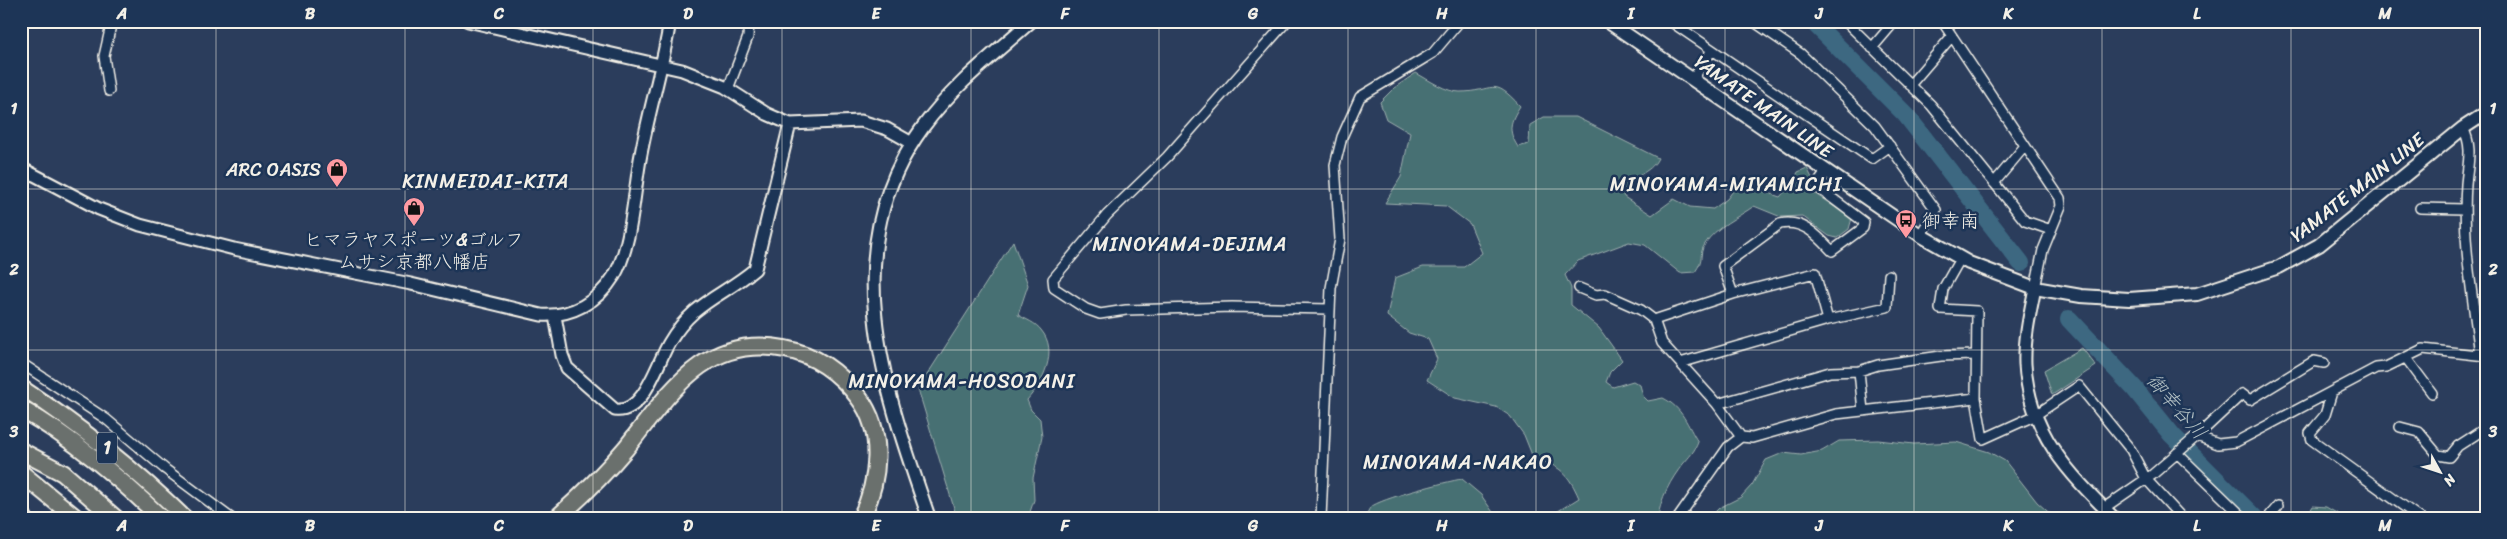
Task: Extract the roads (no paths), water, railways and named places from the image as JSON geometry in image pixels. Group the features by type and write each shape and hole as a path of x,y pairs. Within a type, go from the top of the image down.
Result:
{"highway":[{"path":"557,518 602,475 682,378 703,363 724,352 748,346 772,346 793,350 812,358 832,369 858,397 871,423 877,462 873,486 861,518"},
{"name":"1","path":"21,387 74,422 111,451 185,518"},
{"path":"21,409 78,446 122,481 161,518"},
{"path":"21,451 63,473 115,518"},
{"path":"21,473 76,518"},
{"path":"21,515 24,518"}],"main road":[{"path":"930,518 899,431 880,353 873,282 877,234 889,190 912,142 962,82 1031,21"},
{"name":"YAMATE MAIN LINE","path":"1607,21 1826,172 1920,235 1960,259 2034,288 2081,296 2129,299 2197,294 2279,267 2326,239 2463,128 2486,113"}],"street":[{"path":"109,91 104,56 112,21"},
{"path":"468,21 662,64 728,89 767,114 790,124 861,121 887,128 912,142"},
{"path":"21,168 99,209 140,225 234,249 411,284 541,315 555,316 580,308 594,298 607,286 620,264 641,153 670,21"},
{"path":"728,89 748,37 749,21"},
{"path":"1287,21 1167,157 1107,215 1053,279 1054,288 1086,309 1100,314 1126,310 1232,306 1330,309"},
{"path":"1320,518 1330,309 1340,239 1335,165 1342,137 1360,97 1433,53 1460,21"},
{"path":"1670,21 1872,159 1890,146"},
{"path":"1753,21 1801,54 1875,126 1936,210 1920,235"},
{"path":"1845,21 1931,105 2025,221 2051,230"},
{"path":"1872,48 1895,21"},
{"path":"1942,21 2060,198 2061,206 2043,250 2034,288 2025,363 2034,416 2052,450 2078,482 2114,518"},
{"path":"1910,85 1952,36"},
{"path":"1693,79 1712,50"},
{"path":"555,316 562,355 567,368 615,410 623,411 633,406 650,383 669,344 682,324 709,299 755,269 790,124"},
{"path":"2197,436 2218,444 2236,442 2376,368 2406,358 2423,349 2483,356 2468,264 2464,209 2470,141 2463,128"},
{"path":"1994,183 2025,146"},
{"path":"1733,294 1722,266 1780,224 1790,222 1813,231 1832,251 1863,228 1864,222 1816,186 1826,172"},
{"path":"2420,208 2464,209"},
{"path":"1960,259 1943,289 1940,309 1977,311 1976,398 1983,439 2034,416 2079,386 2131,450 2146,479 2182,518"},
{"path":"1654,320 1733,294 1815,273 1828,320"},
{"path":"1680,364 1828,320 1887,307 1890,275"},
{"path":"1579,288 1596,296 1605,294 1641,310 1654,320 1662,343 1717,404 1741,437"},
{"path":"1717,404 1830,372 1859,371 1878,365 1941,356 1976,355"},
{"path":"2406,358 2432,393"},
{"path":"2104,508 2146,479 2179,452 2242,394 2250,400 2314,361 2324,363"},
{"path":"21,363 106,419 165,469 231,518"},
{"path":"1859,371 1863,411"},
{"path":"2332,392 2325,415 2310,433 2312,440 2420,518"},
{"path":"1678,518 1728,447 1741,437 1752,438 1836,414 1976,398"},
{"path":"2400,427 2419,432 2438,455 2449,457 2458,446 2486,428"},
{"path":"2179,452 2244,518"},
{"path":"2268,518 2278,506"}],"waterway":[{"path":"1812,21 1906,115 2021,263"},
{"name":"御幸谷川","path":"2069,319 2134,388 2172,435 2255,518"}],"place":[{"name":"ARC OASIS","path":"337,188"},
{"name":"ヒマラヤスポーツ&ゴルフ ムサシ京都八幡店","path":"414,227"},
{"name":"御幸南","path":"1906,239"}],"district":[{"name":"KINMEIDAI-KITA","path":"486,181"},
{"name":"MINOYAMA-MIYAMICHI","path":"1726,184"},
{"name":"MINOYAMA-DEJIMA","path":"1190,244"},
{"name":"MINOYAMA-HOSODANI","path":"962,381"},
{"name":"MINOYAMA-NAKAO","path":"1458,462"}]}
